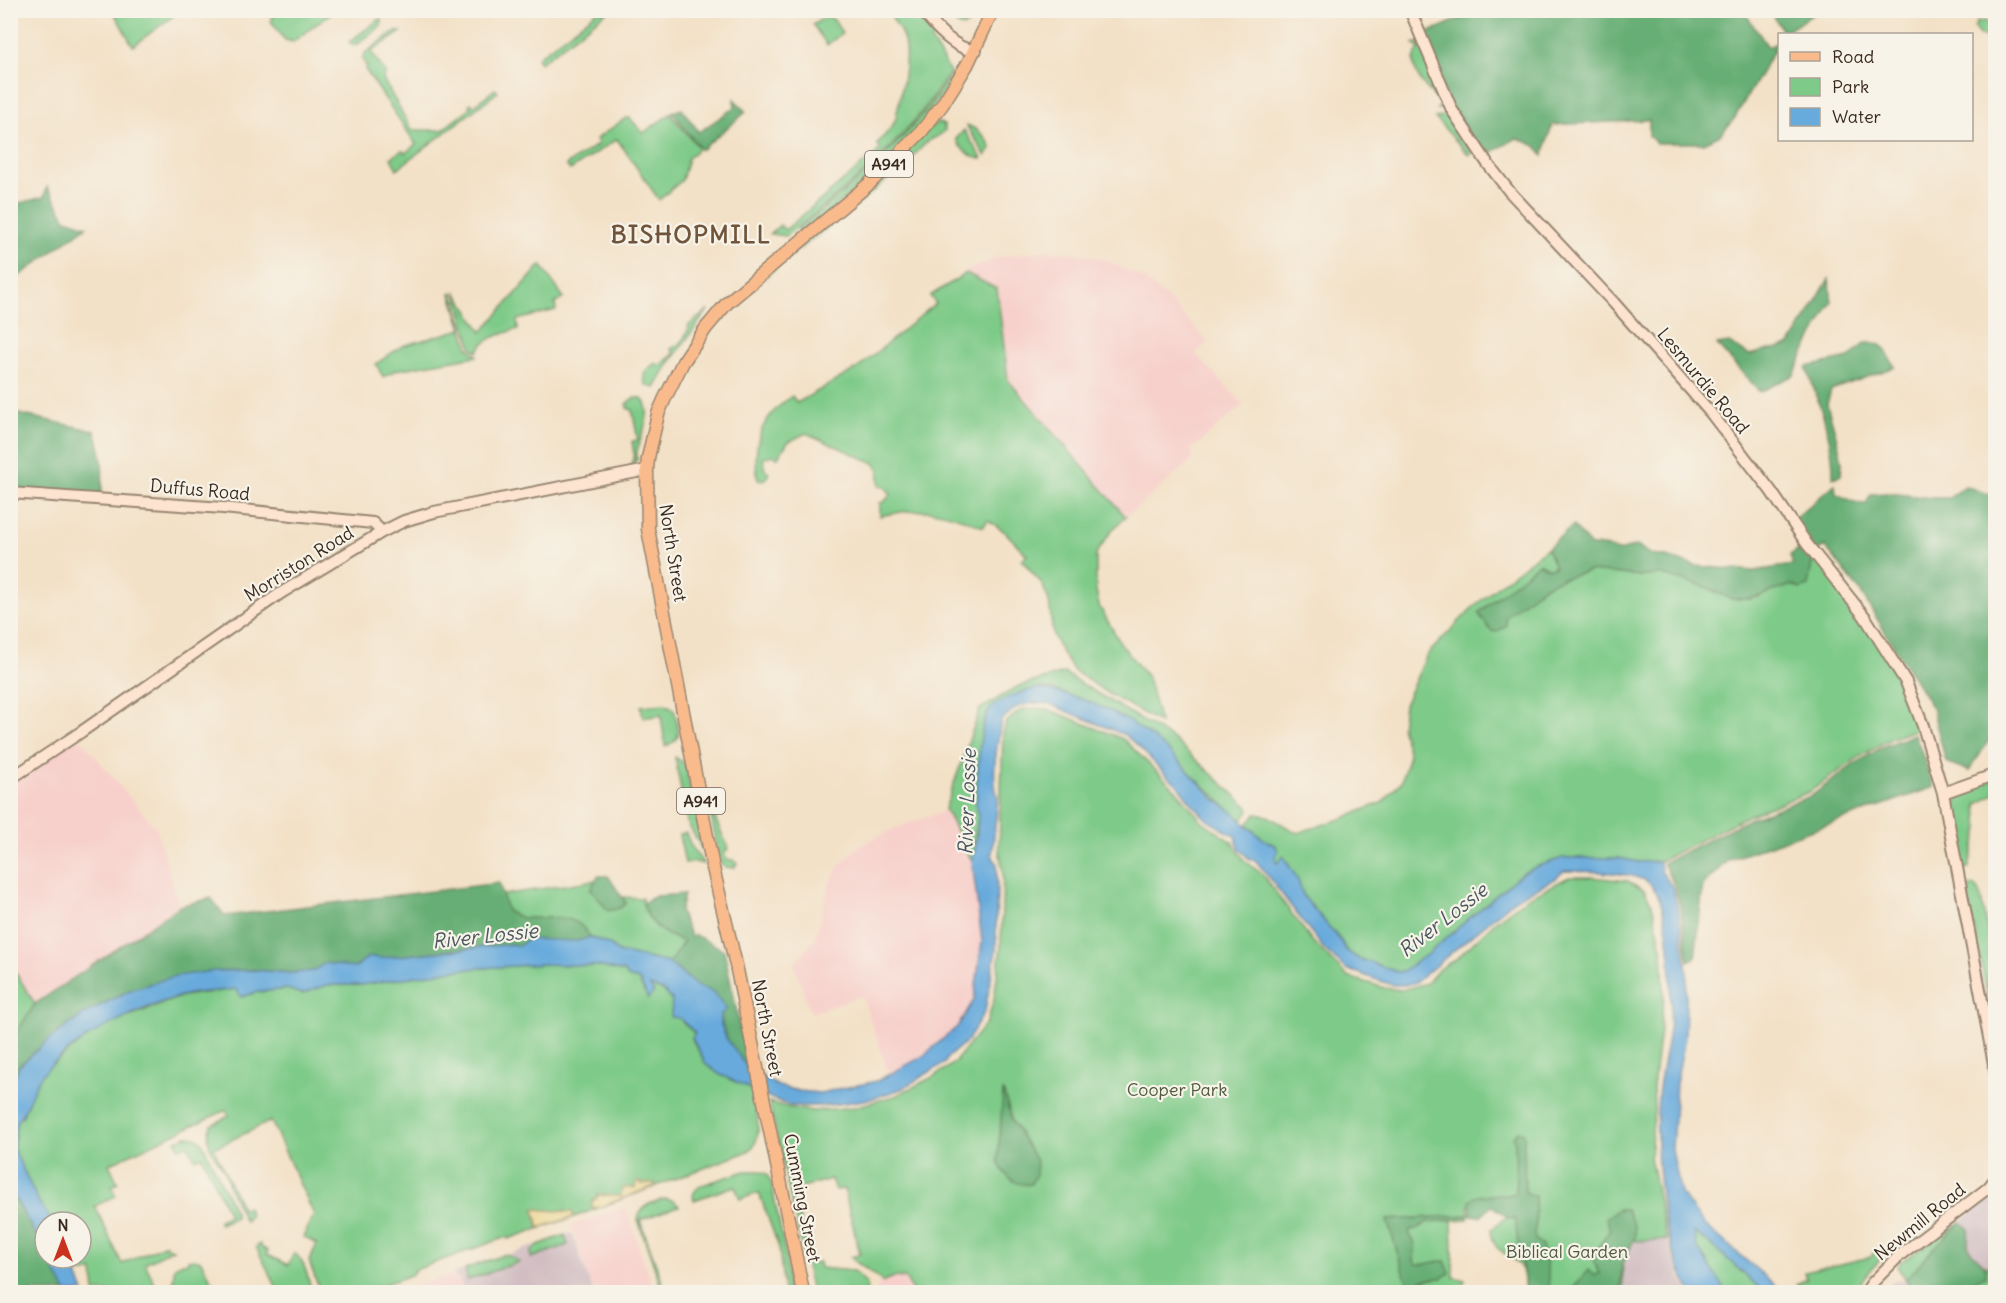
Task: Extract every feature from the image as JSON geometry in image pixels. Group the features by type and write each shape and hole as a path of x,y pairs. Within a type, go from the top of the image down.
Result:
{"main road":[{"name":"North Street","path":"766,1112 736,965 713,868 648,529 646,470 658,414 683,362 706,328 727,303 861,191 921,132 942,105 976,50 993,10"},
{"name":"Cumming Street","path":"766,1112 802,1293"}],"street":[{"path":"922,10 952,42 967,50 976,50"},
{"name":"Lesmurdie Road","path":"1410,10 1452,110 1488,164 1509,191 1614,303 1710,412 1771,491 1807,544 1866,617 1887,649 1917,707 1943,792"},
{"name":"Morriston Road","path":"10,779 281,593 404,521 434,512 646,470"},
{"name":"Duffus Road","path":"10,493 223,508 373,523 382,532"},
{"path":"1995,774 1943,792 1995,1075"},
{"name":"Newmill Road","path":"1866,1293 1872,1283 1900,1255 1988,1188 1995,1178"}],"shaded area":[{"path":"1042,251 1077,253 1106,260 1144,279 1169,300 1208,342 1197,352 1197,355 1243,405 1191,450 1193,459 1126,517 1008,380 997,289 964,272 998,257"},
{"path":"77,735 156,828 180,906 34,1004 11,1040 11,779"},
{"path":"945,811 972,861 982,941 974,1000 958,1026 922,1057 889,1075 862,996 811,1013 794,964 815,939 830,883 840,865 858,847 895,828"},
{"path":"1995,1188 1995,1292 1877,1292 1906,1278"},
{"path":"625,1207 655,1292 593,1292 571,1226"},
{"path":"572,1233 593,1292 465,1292 459,1277 456,1278 454,1273"},
{"path":"1622,1240 1667,1240 1682,1282 1690,1292 1623,1292"},
{"path":"454,1273 456,1278 459,1277 465,1292 401,1292"},
{"path":"894,1277 905,1278 913,1292 877,1292 879,1283"}],"green space":[{"path":"599,10 608,11 540,63 537,58"},
{"path":"1695,10 1719,13 1743,10 1768,47 1778,44 1734,119 1719,136 1704,143 1656,143 1649,136 1649,120 1552,125 1543,156 1536,146 1517,138 1492,152 1488,164 1452,110 1420,36 1477,11"},
{"path":"113,11 180,11 133,46"},
{"path":"267,11 330,11 331,13 293,42 285,40 271,21 273,19"},
{"path":"890,11 914,11 934,35 931,40 950,72 915,120 876,162 786,236 770,234 780,225 785,230 881,149 877,144 892,127 896,118 905,59 903,37"},
{"path":"964,11 979,11 967,26 960,26 956,24 954,18"},
{"path":"1770,11 1818,11 1784,33"},
{"path":"829,17 834,20 842,33 827,45 813,25"},
{"path":"381,18 381,26 358,44 353,45 349,42"},
{"path":"1985,21 1995,26 1993,41 1979,35 1974,28 1977,22"},
{"path":"394,32 401,32 371,52 386,73 383,79 412,130 442,130 470,108 471,103 473,106 495,89 498,92 397,169 391,158 402,150 405,153 416,144 365,69 367,67 362,59 365,53"},
{"path":"1413,44 1420,44 1445,104 1442,108 1437,109 1441,104 1424,85 1416,71 1415,56 1419,49"},
{"path":"952,73 955,75 949,86 901,150 819,220 798,231 882,158 919,118"},
{"path":"734,99 746,112 701,150 672,112 682,109 699,132 735,107"},
{"path":"670,114 699,148 688,158 682,180 659,200 617,139 570,170 566,165 599,144 596,139 626,118 630,118 643,133"},
{"path":"1449,115 1472,153 1469,155 1435,118"},
{"path":"937,122 944,125 943,132 927,142 874,191 767,275 719,323 731,304"},
{"path":"966,125 978,131 988,141 991,148 986,156"},
{"path":"964,130 982,159 978,159 963,149 956,139"},
{"path":"47,187 66,219 87,226 11,282 11,205 44,197"},
{"path":"541,265 564,298 555,303 556,310 517,320 518,329 490,339 477,352 471,346 456,292 482,332"},
{"path":"966,273 997,289 1008,380 1126,517 1112,530 1096,554 1096,590 1099,606 1121,644 1148,678 1160,723 1074,671 1053,635 1049,601 1042,584 1022,560 1027,555 1005,532 988,520 983,527 933,511 908,511 880,516 880,503 891,494 884,486 879,486 879,470 874,463 806,433 788,442 777,458 773,455 763,458 765,470 769,472 766,479 758,480 756,454 761,432 772,413 781,404 792,396 797,403 858,368 936,303 930,296"},
{"path":"1829,279 1832,302 1794,375 1760,392 1717,345 1729,343 1749,355 1790,345"},
{"path":"453,293 468,347 477,356 396,370 383,377 376,364 402,346 462,329 451,294"},
{"path":"708,310 670,362 655,388 646,385 645,372 656,363 659,366 674,354 671,349 681,343 688,326"},
{"path":"1865,343 1882,346 1895,367 1831,390 1827,404 1842,462 1841,475 1833,478 1828,435 1806,367 1849,358"},
{"path":"635,398 641,398 645,404 647,418 637,451 636,458 638,459 631,465 634,455 632,441 638,440 632,409 628,409 627,404"},
{"path":"10,412 95,431 102,464 101,498 11,493"},
{"path":"1835,484 1836,494 1854,502 1866,504 1871,494 1888,493 1949,498 1965,486 1995,496 1995,731 1969,771 1946,762 1932,708 1860,591 1825,546 1814,552 1808,586 1800,589 1792,585 1750,599 1731,599 1706,587 1662,575 1641,576 1590,571 1560,579 1543,587 1506,616 1506,626 1497,632 1491,631 1478,613 1539,563 1547,568 1555,567 1547,548 1573,526 1591,546 1602,546 1619,551 1637,546 1652,555 1696,566 1754,571 1793,565 1790,555 1807,544 1792,521"},
{"path":"1547,548 1560,579 1590,571 1641,576 1662,575 1706,587 1732,599 1750,599 1792,585 1814,552 1865,617 1925,726 1890,739 1809,792 1747,816 1660,861 1563,858 1538,866 1521,874 1429,953 1403,971 1398,972 1357,958 1346,950 1304,897 1297,878 1283,856 1278,863 1275,859 1276,846 1262,839 1247,824 1256,814 1268,816 1297,833 1383,802 1401,782 1409,755 1401,727 1404,705 1427,655 1469,611"},
{"path":"1064,673 1173,739 1247,806 1249,811 1243,819 1239,818 1141,730 1095,704 1049,689 1038,688 988,712 982,732 979,810 974,842 976,853 972,861 945,809 980,709 1019,686"},
{"path":"665,704 674,709 678,736 676,740 665,746 661,715 643,718 641,706"},
{"name":"Cooper Park","path":"1037,708 1050,710 1123,739 1176,790 1201,820 1233,843 1244,860 1262,874 1313,942 1348,977 1385,988 1402,990 1427,983 1439,969 1456,959 1496,921 1527,898 1569,877 1628,881 1644,890 1652,904 1662,949 1664,997 1653,1087 1654,1109 1650,1157 1667,1240 1622,1241 1623,1292 1524,1292 1524,1277 1521,1268 1517,1262 1495,1245 1491,1230 1524,1202 1468,1206 1469,1215 1387,1220 1410,1292 913,1292 905,1278 894,1277 882,1282 851,1257 860,1254 844,1189 835,1190 831,1179 792,1190 812,1263 819,1262 820,1268 854,1271 867,1284 867,1291 812,1292 769,1102 813,1111 854,1107 895,1096 933,1077 954,1063 987,1022 994,999 1001,948 1003,873 999,849 1003,734 1006,722 1021,710"},
{"path":"1915,734 1934,787 1728,860 1703,885 1695,958 1688,961 1681,909 1674,884 1663,863 1749,819 1811,796 1882,747"},
{"path":"675,757 684,763 686,768 704,853 687,822"},
{"path":"1995,779 1995,793 1977,805 1979,829 1968,869 1963,870 1952,810 1964,793"},
{"path":"712,802 718,813 714,816 728,849 724,854 727,860 737,863 734,868 721,864 708,803"},
{"path":"686,833 691,846 704,864 685,863 679,835"},
{"path":"598,876 608,876 626,903 620,908 608,911 591,889"},
{"path":"596,880 591,889 626,903 622,897 642,898 646,913 656,926 669,936 685,941 669,963 618,952 610,945 590,937 577,923 570,920 518,917 507,911 502,895"},
{"path":"499,883 507,911 523,918 570,920 578,923 590,937 578,941 519,946 512,944 385,958 370,957 355,968 325,963 313,971 290,973 255,970 215,971 130,990 86,1013 52,1037 19,1066 11,1089 11,1041 35,1004 180,906 211,898 225,916"},
{"path":"1975,886 1980,892 1995,971 1995,1034 1967,892 1970,887"},
{"path":"684,894 680,912 691,937 695,935 724,950 747,1067 733,1049 723,1029 721,1014 726,1009 669,963 684,941 658,928 645,910 643,903 656,896"},
{"path":"544,964 598,966 624,972 628,977 639,980 644,992 649,985 666,993 679,1019 695,1034 692,1039 706,1064 719,1074 751,1088 758,1121 757,1138 754,1145 749,1151 574,1217 508,1239 507,1237 362,1292 320,1292 309,1261 317,1244 303,1237 314,1215 271,1121 214,1148 242,1209 248,1207 250,1215 245,1222 228,1185 224,1170 211,1150 209,1142 208,1134 211,1125 229,1116 226,1110 109,1164 118,1183 111,1186 116,1196 95,1206 122,1264 166,1244 166,1247 173,1249 145,1263 155,1284 151,1292 95,1292 93,1271 77,1274 75,1270 93,1270 93,1210 44,1210 13,1148 17,1120 23,1116 30,1093 44,1071 92,1033 116,1021 183,996 236,989 241,997 257,992 287,989 302,994 327,985 361,985 453,970"},
{"path":"11,965 35,1004 11,1041"},
{"path":"1003,1090 1012,1121 1037,1162 1036,1174 1031,1184 1020,1184 1010,1179 998,1160"},
{"path":"1518,1131 1524,1133 1525,1192 1535,1196 1534,1233 1535,1239 1542,1246 1550,1292 1525,1292 1516,1219 1509,1218 1492,1206 1480,1216 1471,1215 1470,1200 1474,1197 1516,1193 1513,1136"},
{"path":"186,1136 196,1137 202,1142 235,1212 235,1217 220,1224 218,1221 229,1215 202,1156 195,1159 188,1145 179,1148 176,1141"},
{"path":"745,1171 760,1171 767,1174 771,1182 786,1256 788,1292 784,1292 779,1248 759,1193 740,1199 735,1186 694,1200 693,1198 695,1191 702,1185"},
{"path":"10,1191 33,1230 33,1270 54,1270 66,1292 11,1292"},
{"path":"665,1199 674,1201 679,1206 640,1220 666,1292 663,1292 638,1220 644,1208 651,1203"},
{"path":"1618,1209 1626,1209 1635,1227 1635,1237 1622,1266 1620,1292 1570,1292 1588,1270 1593,1275 1599,1274 1592,1257 1610,1230 1606,1218"},
{"path":"1469,1215 1468,1219 1427,1222 1419,1228 1410,1230 1409,1233 1415,1244 1414,1261 1416,1264 1445,1261 1450,1273 1441,1278 1421,1280 1423,1291 1426,1292 1410,1292 1387,1220"},
{"path":"1452,1220 1454,1277 1465,1280 1461,1292 1439,1292 1435,1289 1423,1291 1421,1280 1441,1278 1438,1261 1424,1265 1416,1264 1414,1261 1415,1244 1409,1233 1410,1230 1421,1227 1427,1222"},
{"path":"1961,1222 1906,1279 1898,1268 1900,1262"},
{"path":"1961,1222 1969,1229 1969,1248 1986,1267 1986,1276 1970,1282 1966,1286 1968,1292 1911,1292 1906,1279"},
{"path":"1693,1231 1764,1292 1727,1292 1697,1247"},
{"path":"565,1235 568,1245 531,1258 531,1252 538,1245"},
{"path":"260,1244 268,1251 266,1254 288,1265 294,1253 298,1256 306,1271 312,1292 279,1292 256,1247"},
{"path":"1875,1250 1883,1256 1854,1292 1806,1292 1796,1284 1807,1279 1805,1272 1871,1257"},
{"path":"503,1255 510,1256 519,1262 468,1280 465,1269"},
{"path":"194,1259 201,1261 218,1292 175,1292 173,1290 174,1268 178,1264"},
{"path":"1995,1261 1995,1292 1968,1292 1966,1286 1969,1282 1985,1276 1986,1267"}],"sand":[{"path":"636,1182 655,1183 655,1186 598,1208 592,1207 592,1201 597,1198 597,1195 621,1196 622,1188 635,1188"},
{"path":"534,1209 572,1212 574,1217 539,1228"}],"water":[{"path":"1037,688 1073,696 1106,709 1138,727 1167,750 1215,799 1256,834 1276,846 1277,863 1283,856 1297,878 1304,897 1346,950 1357,958 1398,972 1429,953 1521,874 1538,866 1563,858 1660,861 1661,871 1673,888 1687,971 1685,1038 1676,1083 1672,1150 1681,1194 1704,1224 1783,1292 1764,1292 1694,1232 1697,1247 1727,1292 1692,1292 1681,1273 1673,1250 1662,1199 1657,1145 1658,1097 1670,1016 1670,953 1663,910 1657,894 1649,883 1621,874 1564,871 1556,878 1517,898 1416,982 1392,985 1346,969 1324,949 1261,867 1255,860 1250,860 1239,848 1235,836 1207,820 1176,783 1125,735 1049,704 1032,703 1017,707 1001,720 998,738 995,780 998,797 992,855 997,864 996,950 985,1011 968,1040 947,1058 945,1063 901,1089 871,1099 824,1106 791,1106 763,1095 719,1074 706,1064 692,1038 695,1033 679,1018 671,1017 672,999 662,990 650,986 654,992 648,999 639,980 628,977 624,972 598,966 544,964 453,970 361,985 327,985 302,994 287,989 257,992 241,997 236,989 201,992 163,1002 109,1025 75,1046 46,1070 17,1120 13,1148 44,1210 33,1210 33,1230 11,1191 10,1089 19,1066 52,1037 86,1013 130,990 175,976 215,971 255,970 290,973 313,971 325,963 355,968 370,957 385,958 512,944 519,946 528,939 578,941 590,937 610,945 618,952 669,963 697,986 713,992 727,1009 721,1014 721,1024 726,1038 747,1067 778,1086 820,1093 877,1081 922,1057 958,1026 974,1000 982,941 972,861 977,832 976,804 982,730 988,712 1003,700"},
{"path":"54,1270 75,1270 84,1292 66,1292"}],"district":[{"name":"BISHOPMILL","path":"691,235"}],"water label":[{"name":"River Lossie","path":"967,802"},
{"name":"River Lossie","path":"1443,920"},
{"name":"River Lossie","path":"485,936"}],"park label":[{"name":"Biblical Garden","path":"1567,1252"}]}
